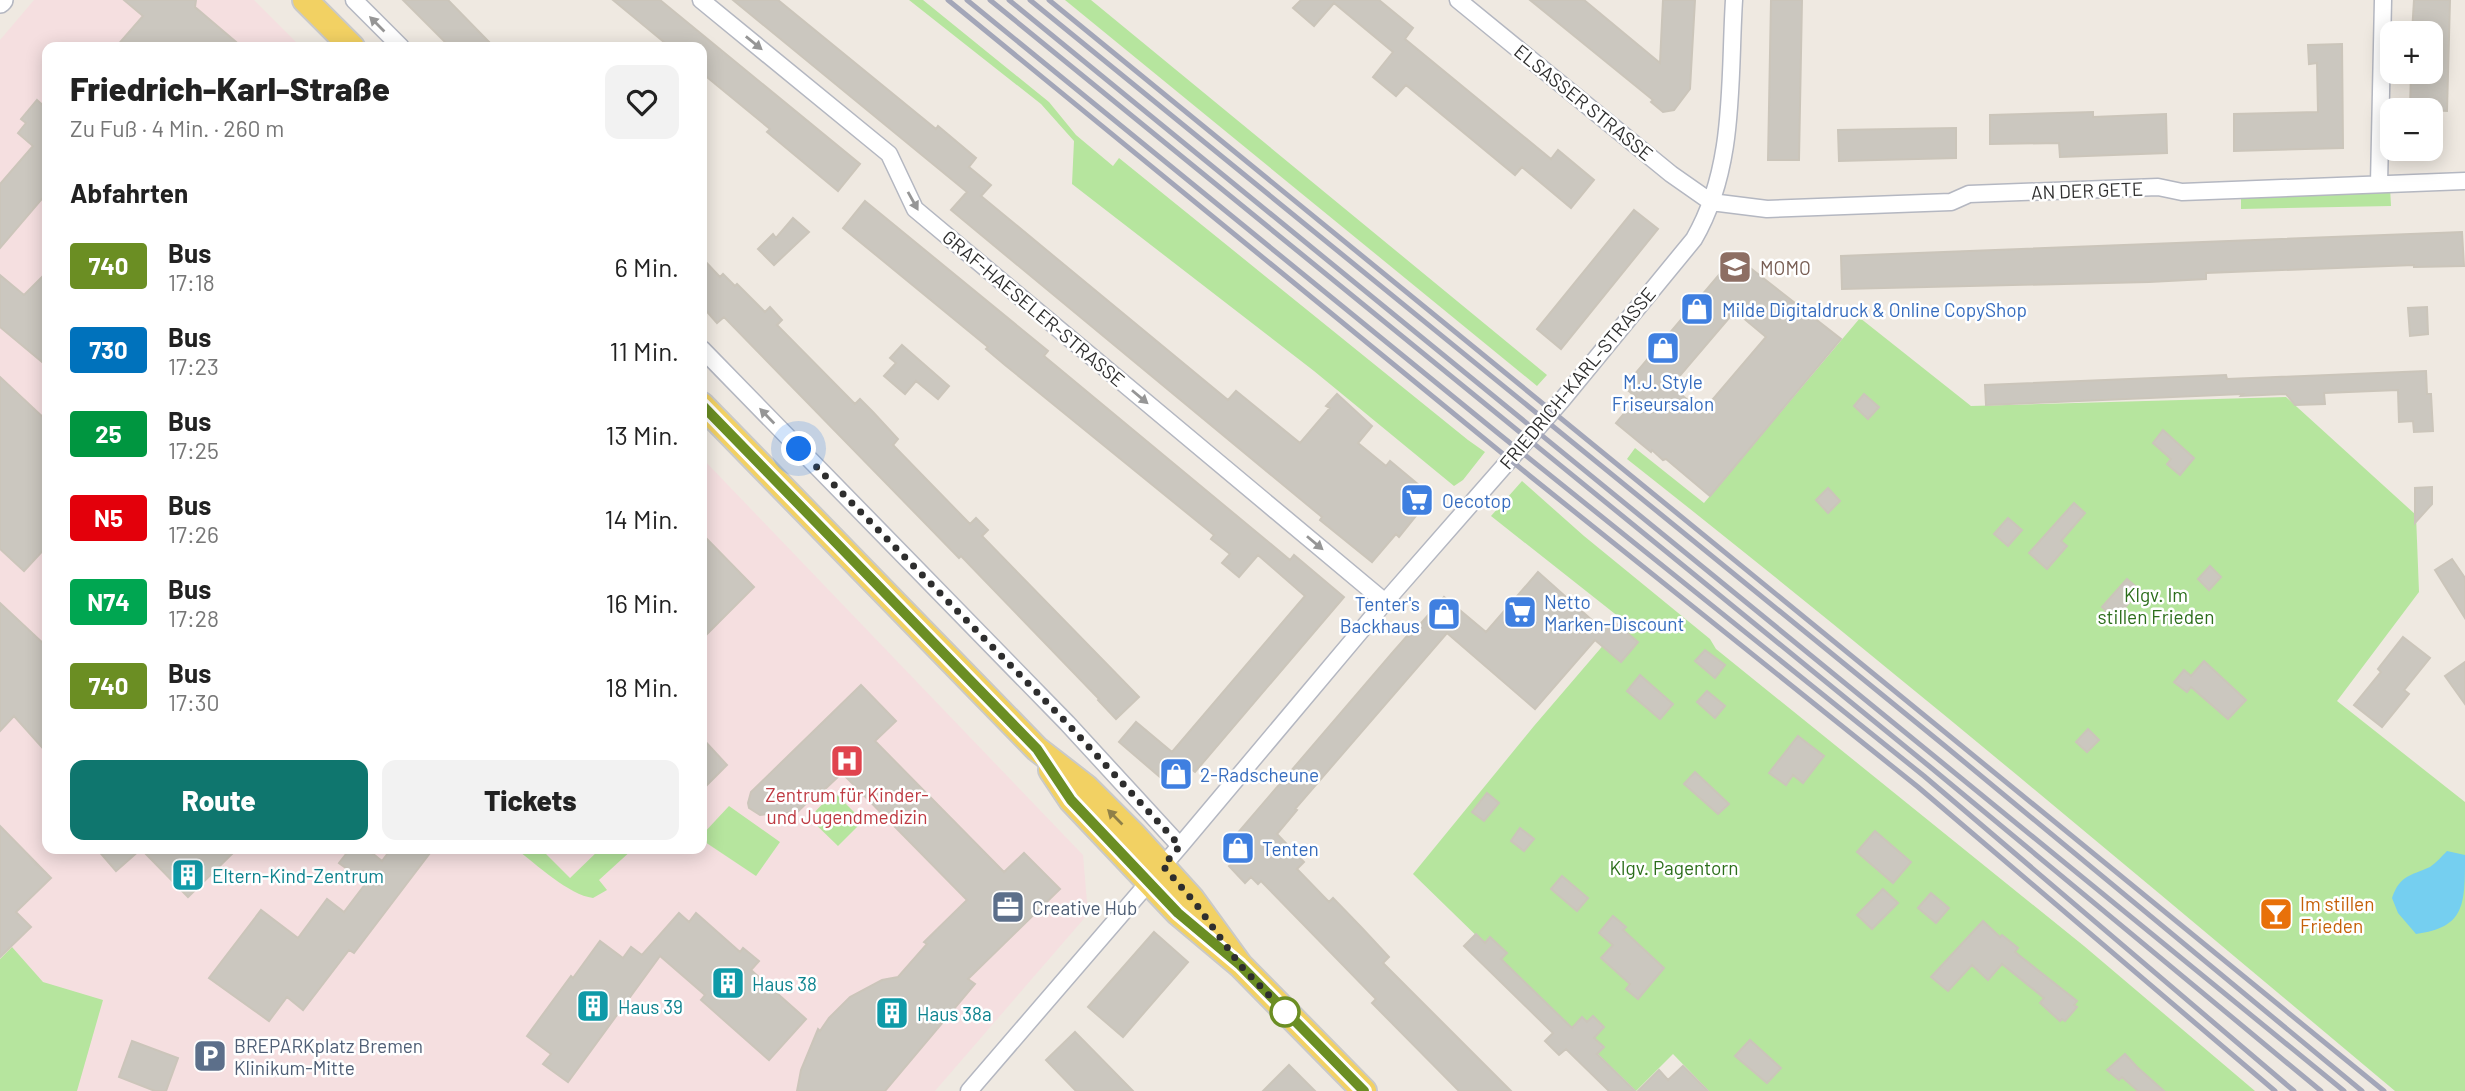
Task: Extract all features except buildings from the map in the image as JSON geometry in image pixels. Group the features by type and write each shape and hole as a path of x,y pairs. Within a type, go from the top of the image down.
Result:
{"main road":[{"path":"306,0 347,42"},
{"path":"707,410 1037,749 1071,800 1156,874 1183,918 1240,965 1364,1091"}],"street":[{"path":"354,0 396,42"},
{"name":"GRAF-HAESELER-STRASSE","path":"701,0 890,154 915,209 1385,602"},
{"name":"ELSASSER STRASSE","path":"1458,0 1671,174 1711,202"},
{"name":"FRIEDRICH-KARL-STRASSE","path":"969,1091 1156,874 1175,841 1562,400 1694,239 1706,219 1726,150 1734,0"},
{"path":"2379,184 2382,0"},
{"name":"AN DER GETE","path":"1711,202 1766,209 1951,202 1969,194 2158,187 2182,192 2465,181"},
{"path":"707,354 1067,723 1175,841"}],"shaded area":[{"path":"34,0 254,0 296,42 42,42 42,854 707,854 707,463 1083,855 1088,914 935,1091 0,1091 0,40"}],"green space":[{"path":"909,0 923,0 1049,102 1076,135 1113,166 1119,158 1485,452 1463,480 1454,486 1314,371 1072,184 1074,141 1041,104"},
{"path":"1065,0 1091,0 1547,375 1537,386"},
{"path":"2390,187 2391,206 2241,209 2241,193"},
{"name":"Klgv. Im stillen Frieden","path":"1860,318 1971,406 2286,397 2416,515 2419,592 2337,701 2465,802 2465,1091 2395,1091 1917,693 1627,459 1635,448 1704,503"},
{"name":"Klgv. Pagentorn","path":"1522,481 1584,536 1710,639 1716,649 2084,946 2255,1091 1709,1091 1673,1054 1636,1091 1413,874 1624,621 1491,516"},
{"path":"834,792 863,821 838,846 809,818"},
{"path":"729,806 780,842 756,876 707,843 707,830"},
{"path":"522,854 546,854 570,878 595,854 628,854 599,880 607,890 593,898 563,885"},
{"path":"12,947 43,982 103,1000 77,1091 0,1091 0,959"}],"water":[{"path":"2447,851 2465,855 2464,888 2459,911 2444,926 2416,934 2398,913 2392,898 2402,880 2430,867"}],"railway":[{"path":"948,0 1530,476 1918,787 2275,1091"},
{"path":"967,0 1924,776 2294,1091"},
{"path":"990,0 1929,766 2321,1091"},
{"path":"1009,0 2344,1091"},
{"path":"1030,0 1945,746 2362,1091"},
{"path":"1049,0 2384,1091"}],"bus line":[{"name":"740","path":"707,410 1037,749 1071,800 1178,913 1240,965 1364,1091"}],"place":[{"name":"MOMO","path":"1735,267"},
{"name":"Milde Digitaldruck & Online CopyShop","path":"1697,309"},
{"name":"M.J. Style Friseursalon","path":"1663,348"},
{"name":"Oecotop","path":"1417,500"},
{"name":"Netto Marken-Discount","path":"1520,612"},
{"name":"Tenter's Backhaus","path":"1444,614"},
{"name":"Zentrum für Kinder- und Jugendmedizin","path":"847,761"},
{"name":"2-Radscheune","path":"1176,774"},
{"name":"Tenten","path":"1238,848"},
{"name":"Eltern-Kind-Zentrum","path":"188,875"},
{"name":"Creative Hub","path":"1008,907"},
{"name":"Im stillen Frieden","path":"2276,914"},
{"name":"Haus 38","path":"728,983"},
{"name":"Haus 39","path":"593,1006"},
{"name":"Haus 38a","path":"892,1013"},
{"name":"BREPARKplatz Bremen Klinikum-Mitte","path":"210,1056"}],"route":[{"path":"799,449 1067,723 1180,846 1163,866 1196,904 1240,965 1285,1012"}]}
